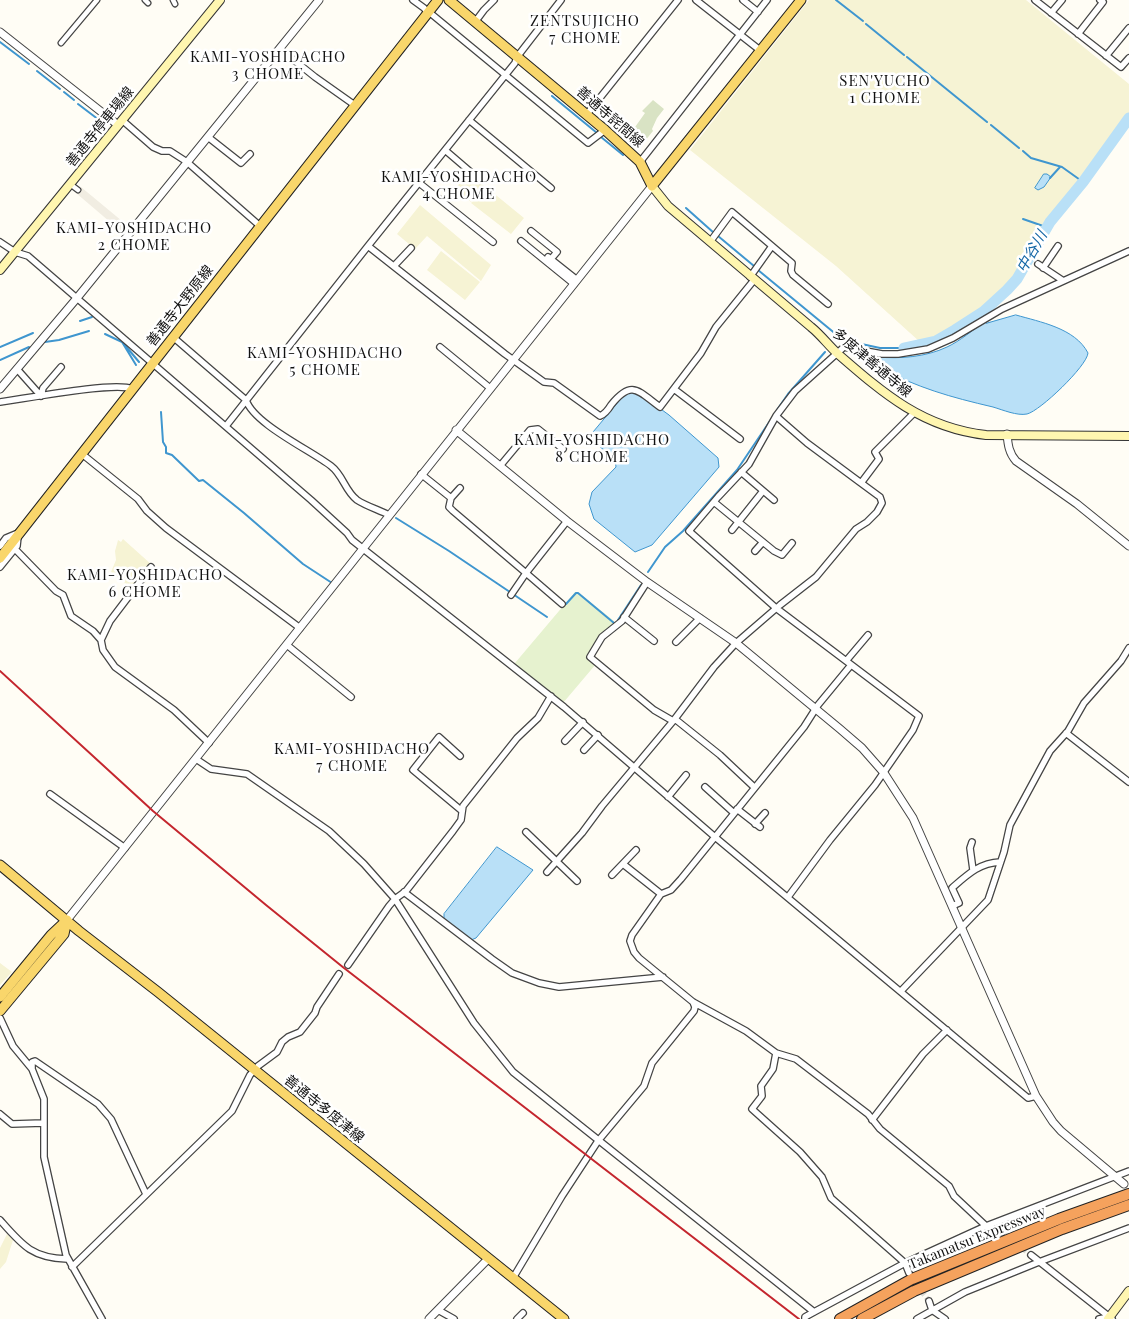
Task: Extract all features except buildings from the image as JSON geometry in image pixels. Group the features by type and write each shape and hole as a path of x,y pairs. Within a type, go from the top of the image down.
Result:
{"highway":[{"name":"Takamatsu Expressway","path":"840,1319 912,1279 1059,1219 1129,1194"},
{"name":"Takamatsu Expressway","path":"862,1319 914,1291 1062,1229 1129,1205"}],"main road":[{"name":"善通寺大野原線","path":"0,557 438,0"},
{"name":"善通寺詫間線","path":"449,0 587,114 640,162 652,186"},
{"path":"652,186 801,0"},
{"name":"善通寺停車場線","path":"0,270 217,1"},
{"name":"多度津善通寺線","path":"652,186 668,206 714,236 755,273 837,353 886,394 914,413 932,421 971,433 986,435 1129,436"},
{"path":"0,864 67,920"},
{"path":"0,997 51,935 67,920"},
{"path":"0,1011 64,934 67,920"},
{"name":"善通寺多度津線","path":"67,920 564,1319"},
{"path":"1109,1318 1129,1291"}],"street":[{"path":"60,43 97,0"},
{"path":"0,389 77,298 127,232 208,137 319,0"},
{"path":"413,0 588,143 605,130"},
{"path":"475,22 494,0"},
{"path":"226,426 418,182 515,63 517,56 561,0"},
{"path":"587,114 678,0"},
{"path":"696,0 760,51"},
{"path":"743,0 758,12"},
{"path":"640,162 767,0"},
{"path":"1035,0 1121,67 1129,58"},
{"path":"1051,13 1062,0"},
{"path":"1078,34 1103,2 1100,0"},
{"path":"1106,56 1129,28"},
{"path":"0,32 153,147 162,151 170,151 187,162 260,226"},
{"path":"280,49 356,106"},
{"path":"469,120 551,188"},
{"path":"208,137 240,163 250,154"},
{"path":"444,150 480,180"},
{"path":"418,182 493,242"},
{"path":"67,920 652,186"},
{"path":"714,236 732,212 792,263 792,275 828,304"},
{"path":"531,230 557,252 550,258 575,282"},
{"path":"521,241 575,282"},
{"path":"0,242 15,252 28,256 311,500 362,548 583,722 715,837 901,990 1028,1098 1036,1096"},
{"path":"368,246 454,315 544,382 554,383 600,416 605,414 620,394 629,389 636,390 660,407 701,353 716,327 772,246"},
{"path":"1058,246 1040,266 1062,280"},
{"path":"394,266 411,248"},
{"path":"788,897 830,840 884,773 913,730 919,716 776,608 689,531 749,464 776,416 795,391 844,347 882,354 898,354 928,349 953,338 1002,309 1129,251"},
{"path":"173,337 246,400 248,406 269,426 334,468 347,490 357,500 389,515"},
{"path":"440,347 490,388"},
{"path":"41,396 43,388 61,367"},
{"path":"17,369 41,396"},
{"path":"0,402 122,386 132,388"},
{"path":"674,389 740,439"},
{"path":"861,483 879,459 876,452 914,413"},
{"path":"547,872 582,833 634,766 736,643 776,608 816,577 853,532 877,512 882,503 880,497 807,443 776,416"},
{"path":"500,466 530,430 538,429 563,449"},
{"path":"456,430 567,521 647,582 736,643 862,748 884,773 913,818 1036,1096 1053,1122 1124,1184"},
{"path":"1007,434 1009,450 1011,456 1016,461 1077,504 1129,546"},
{"path":"82,454 138,499 147,511 166,528 300,628"},
{"path":"741,472 774,500"},
{"path":"421,474 451,498"},
{"path":"460,488 451,498 449,507 453,512 562,604"},
{"path":"732,530 763,491"},
{"path":"714,502 774,552 782,555 792,543"},
{"path":"512,593 567,521"},
{"path":"0,546 6,538 19,533 17,546 0,567"},
{"path":"756,551 763,542"},
{"path":"14,548 62,595 71,616 93,631 101,640 103,650 115,667 174,710 209,743"},
{"path":"101,640 110,621 151,567"},
{"path":"647,582 624,617 602,637 590,657 654,710 674,720 720,755 754,787"},
{"path":"624,617 654,641"},
{"path":"676,642 700,618"},
{"path":"868,635 804,727 681,879 671,890 661,894 632,935 630,942 639,958 693,1002 746,1031 776,1053 796,1059 868,1114 880,1130 949,1186 954,1196 986,1226 1002,1232"},
{"path":"287,645 351,696"},
{"path":"901,990 988,900 1010,825 1050,751 1066,733 1084,703 1121,661 1129,648"},
{"path":"348,965 395,899 404,892 461,820 463,806 517,738 538,718 551,696"},
{"path":"565,741 583,722"},
{"path":"1066,733 1129,782"},
{"path":"584,750 598,735"},
{"path":"460,756 439,737 413,770 462,811"},
{"path":"196,759 211,769 247,774 329,831 364,864 395,899 474,1023 513,1072 814,1312"},
{"path":"668,797 686,774"},
{"path":"705,787 735,811 758,825 765,813"},
{"path":"50,794 124,848"},
{"path":"526,832 577,881"},
{"path":"972,842 970,848 973,870"},
{"path":"612,875 636,850"},
{"path":"952,906 959,903 952,888 973,870 1000,862"},
{"path":"623,864 661,894"},
{"path":"404,892 512,973 539,983 559,987 663,977"},
{"path":"72,1266 232,1111 250,1075 277,1052 282,1042 300,1032 315,1013 339,974"},
{"path":"513,1278 562,1196 598,1141 644,1086 652,1063 694,1011 693,1002"},
{"path":"0,1018 14,1046 32,1069 44,1099 44,1157 67,1259 102,1319"},
{"path":"872,1120 923,1054 947,1030"},
{"path":"776,1053 773,1069 761,1086 762,1096 752,1109 800,1152 822,1177 831,1198 905,1263 909,1273"},
{"path":"32,1069 32,1062 36,1061 98,1104 115,1127 146,1194"},
{"path":"0,1114 12,1124 43,1123"},
{"path":"805,1319 805,1317 905,1263 986,1226 1129,1171"},
{"path":"0,1220 27,1249 52,1259 67,1259"},
{"path":"916,1319 965,1292 1129,1228"},
{"path":"1031,1255 1109,1318"},
{"path":"429,1319 488,1259"},
{"path":"929,1301 932,1310 945,1319"},
{"path":"438,1310 454,1319"},
{"path":"517,1319 523,1313"},
{"path":"1099,1319 1109,1318"}],"shaded area":[{"path":"809,0 1026,0 1129,84 1129,114 1080,183 1042,229 1010,283 981,310 950,331 933,339 920,342 836,266 690,150"},
{"path":"468,173 484,186 471,202 455,189"},
{"path":"81,187 128,226 123,233 76,193"},
{"path":"486,187 524,218 511,234 471,203"},
{"path":"420,205 491,265 481,281 427,236 415,249 397,234"},
{"path":"441,251 480,282 465,300 427,270"},
{"path":"123,539 152,565 133,589 111,572 116,560 115,551 118,540 121,542"},
{"path":"0,963 12,972 0,985"},
{"path":"7,1234 13,1240 6,1262 0,1269 0,1248"}],"green space":[{"path":"653,100 664,109 657,118 652,129 653,131 640,147 628,137 645,113 642,111"},
{"path":"575,592 578,592 614,621 615,624 588,657 596,664 563,703 515,663"}],"water":[{"path":"1044,174 1051,177 1044,187 1038,190 1035,188"},
{"path":"1016,315 1056,327 1066,332 1082,344 1088,353 1080,368 1052,397 1027,414 1010,412 921,386 878,367 861,358 852,350 878,357 895,358 922,355 952,345 985,321 986,323"},
{"path":"631,391 636,391 669,415 718,458 719,467 652,545 635,552 594,519 589,504 592,492 616,467 615,458 588,438 624,395"},
{"path":"497,847 533,870 476,938 471,940 444,919 444,914"}],"waterway":[{"path":"836,0 863,21"},
{"path":"866,24 904,55"},
{"path":"0,42 29,64"},
{"path":"907,57 987,122"},
{"path":"37,71 60,89"},
{"path":"64,92 74,100"},
{"path":"552,96 597,133"},
{"path":"78,104 103,123"},
{"name":"中谷川","path":"904,348 936,341 983,312 1007,290 1017,279 1050,222 1083,182 1129,118"},
{"path":"991,125 1019,148"},
{"path":"601,137 623,155"},
{"path":"1023,151 1031,158 1062,167 1083,182"},
{"path":"1050,178 1060,167"},
{"path":"686,208 714,233"},
{"path":"1023,219 1046,227"},
{"path":"718,236 754,266"},
{"path":"758,270 843,340 880,348 904,348"},
{"path":"80,321 92,317"},
{"path":"45,342 89,331"},
{"path":"0,347 33,333"},
{"path":"105,334 122,342 136,365"},
{"path":"124,344 139,362"},
{"path":"0,360 29,347"},
{"path":"777,410 788,394 825,352"},
{"path":"161,412 163,442 166,447 166,453 172,455 199,481 203,480 244,513 303,564 332,583"},
{"path":"648,572 665,547 683,531 737,470 772,418"},
{"path":"396,518 547,617"},
{"path":"618,620 641,585"},
{"path":"566,604 578,593 614,623"}],"tunnel":[{"path":"1002,1232 1031,1255"},
{"path":"911,1277 929,1301"}],"railway":[{"path":"0,671 153,811 266,905 344,968 799,1319"}],"district":[{"name":"ZENTSUJICHO 7 CHOME","path":"585,30"},
{"name":"KAMI-YOSHIDACHO 3 CHOME","path":"268,66"},
{"name":"SEN'YUCHO 1 CHOME","path":"885,90"},
{"name":"KAMI-YOSHIDACHO 4 CHOME","path":"459,186"},
{"name":"KAMI-YOSHIDACHO 2 CHOME","path":"134,236"},
{"name":"KAMI-YOSHIDACHO 5 CHOME","path":"325,362"},
{"name":"KAMI-YOSHIDACHO 8 CHOME","path":"592,448"},
{"name":"KAMI-YOSHIDACHO 6 CHOME","path":"145,584"},
{"name":"KAMI-YOSHIDACHO 7 CHOME","path":"352,758"}]}
